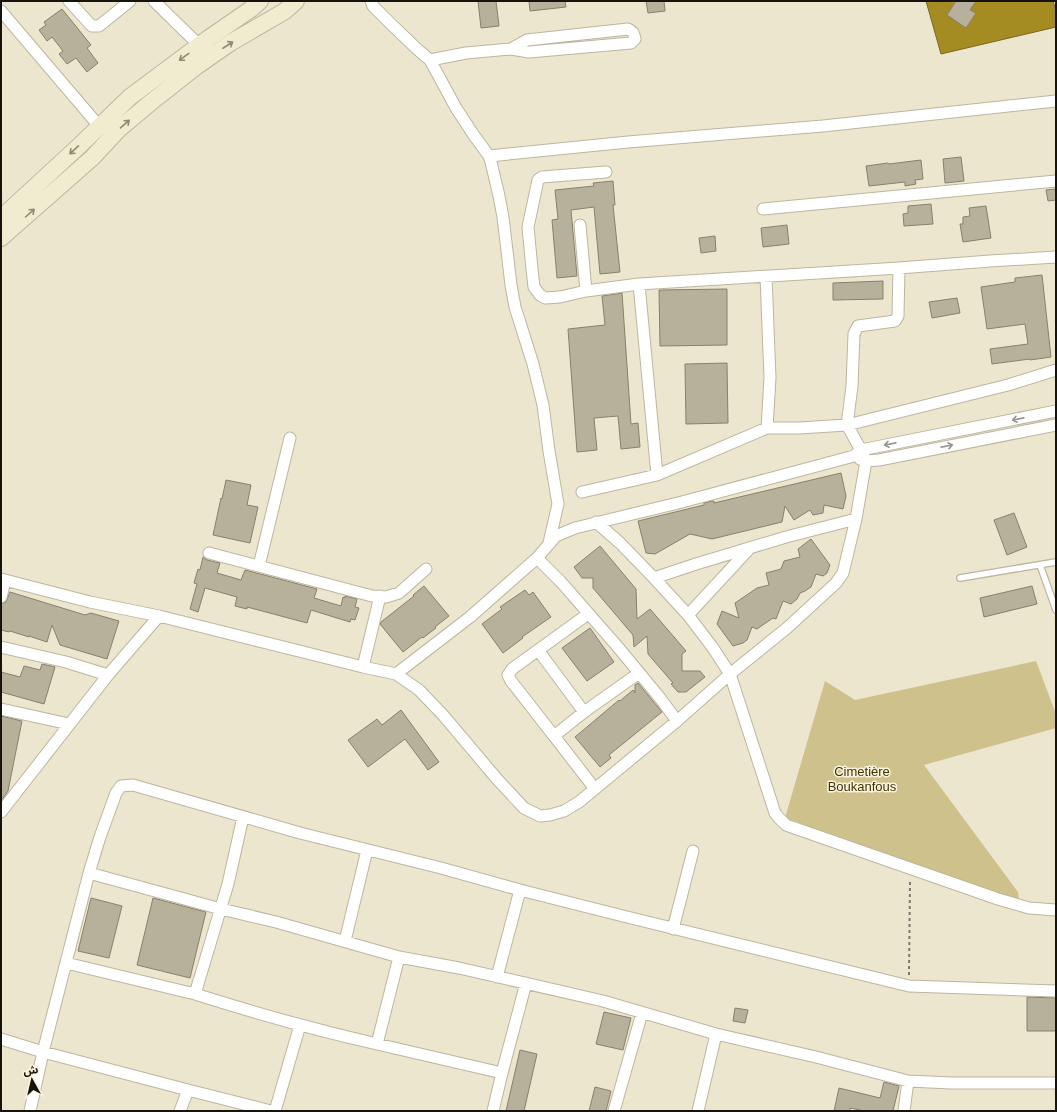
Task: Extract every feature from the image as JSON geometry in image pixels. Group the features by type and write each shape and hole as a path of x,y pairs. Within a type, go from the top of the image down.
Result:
{"main road":[{"path":"1,218 130,97 260,1"},
{"path":"1,238 92,158 119,129 196,66 230,43 285,11 296,1"}],"street":[{"path":"69,1 92,26 99,26 130,1"},
{"path":"154,1 199,45"},
{"path":"361,1 372,4 416,49 430,60 456,108 489,156 502,210 515,307 533,364 543,405 558,504 549,544"},
{"path":"1,11 99,126"},
{"path":"430,60 466,53 511,49 529,52 631,43 635,39 633,31 628,29 527,40 511,49"},
{"path":"489,156 628,142 823,126 1056,101"},
{"path":"606,172 542,177 538,180 528,227 534,287 540,295 545,298 560,297 586,291 639,284 1056,258"},
{"path":"763,209 1056,181"},
{"path":"580,225 586,291"},
{"path":"899,268 898,316 895,321 858,326 854,334 852,386 847,426 858,453 866,461 878,460 1056,425"},
{"path":"766,276 770,378 767,428"},
{"path":"639,284 657,475"},
{"path":"582,492 657,475 767,428 847,426 1008,385 1056,370"},
{"path":"396,674 470,617 537,558 556,536 575,528 682,502 858,453 1056,411"},
{"path":"259,566 290,438"},
{"path":"1,597 3,580 90,602 159,616 362,667 396,674 419,690 524,808 540,816 550,815 564,811 596,789 730,674 787,628 836,583 843,573 856,519 866,461"},
{"path":"654,578 786,537 856,519"},
{"path":"596,522 620,543 688,615 713,648 730,674 775,813 786,824 1004,901 1029,908 1056,910"},
{"path":"688,615 749,548"},
{"path":"209,553 372,596 386,597 399,592 426,569"},
{"path":"537,558 561,582 617,646 677,721"},
{"path":"362,667 380,596"},
{"path":"588,614 512,669 508,675 511,681 596,789"},
{"path":"1,812 108,675 159,616"},
{"path":"1,647 66,662 108,675"},
{"path":"538,650 584,712"},
{"path":"554,736 584,712 639,673"},
{"path":"1,709 69,724"},
{"path":"30,1111 43,1052 89,873 113,800 121,786 133,785 300,833 441,868 520,890 673,929 910,986 1056,991"},
{"path":"195,994 228,884 243,817"},
{"path":"345,941 367,850"},
{"path":"673,929 693,851"},
{"path":"89,873 221,909 276,922 398,957 459,968 603,1001 716,1034 908,1081 951,1083 1056,1083"},
{"path":"497,977 520,890"},
{"path":"377,1044 398,957"},
{"path":"66,963 195,994 300,1025 502,1073"},
{"path":"493,1111 526,983"},
{"path":"614,1111 642,1013"},
{"path":"275,1111 300,1025"},
{"path":"698,1111 716,1034"},
{"path":"1,1039 43,1052 271,1111"},
{"path":"904,1111 908,1081"},
{"path":"180,1111 188,1090"}],"lane":[{"path":"960,578 1056,562"},
{"path":"1040,565 1056,610"}],"path":[{"path":"910,868 910,986"}],"green space":[{"name":"Cimetière Boukanfous","path":"1036,661 1056,714 1056,728 924,765 1018,892 1019,902 785,818 825,681 855,700"}],"shaded area":[{"path":"926,1 1053,1 1056,10 1056,27 941,54"}],"building":[{"path":"478,1 496,1 499,26 481,28"},
{"path":"529,1 565,1 566,7 530,11"},
{"path":"646,1 664,1 665,11 648,13"},
{"path":"956,1 976,1 970,10 976,13 966,28 947,15"},
{"path":"62,9 91,45 87,48 98,63 87,72 76,58 67,64 59,54 63,51 52,37 47,41 39,30 46,25 44,22"},
{"path":"961,157 964,181 945,183 943,159"},
{"path":"921,160 923,179 915,180 916,184 905,186 905,182 869,186 866,166"},
{"path":"613,181 615,205 613,205 620,272 600,274 594,207 571,210 577,276 557,278 552,220 558,219 555,190 594,186 593,183"},
{"path":"1056,189 1056,200 1048,201 1046,190"},
{"path":"931,204 933,224 904,226 903,214 908,213 908,206"},
{"path":"986,206 991,238 963,242 960,224 963,224 963,217 970,216 969,208"},
{"path":"787,225 789,244 763,247 761,228"},
{"path":"715,236 716,251 701,253 699,238"},
{"path":"1042,275 1051,357 992,364 990,349 1028,344 1025,324 987,329 981,287 1015,282 1015,278"},
{"path":"883,281 883,299 833,300 833,283"},
{"path":"727,289 727,345 660,346 659,290"},
{"path":"622,293 631,424 638,423 640,447 621,449 618,416 594,418 597,450 577,452 568,329 605,325 602,296"},
{"path":"957,298 960,313 932,318 929,302"},
{"path":"727,363 728,423 686,424 685,364"},
{"path":"841,473 846,496 843,509 824,505 823,513 813,515 810,510 794,520 785,506 782,522 712,539 690,534 655,554 646,553 638,521 704,505 704,503 712,501 714,501 714,503"},
{"path":"226,480 251,485 247,505 258,507 250,543 213,535"},
{"path":"1014,513 1027,547 1007,555 994,520"},
{"path":"811,539 830,565 827,573 823,576 816,574 811,587 800,593 797,599 791,604 783,601 776,619 773,618 757,629 752,627 747,640 733,646 717,624 722,611 739,618 735,603 757,588 769,585 766,573 781,569 784,561 800,557 798,549"},
{"path":"600,546 636,589 637,619 650,609 686,651 682,654 682,671 700,671 705,677 686,692 678,692 671,684 673,683 648,654 647,636 634,647 633,635 593,588 593,578 582,578 574,567"},
{"path":"203,557 207,560 220,563 217,573 241,580 245,570 317,589 314,598 341,606 343,597 345,598 345,596 357,599 355,607 359,608 355,620 351,619 350,622 311,610 307,623 247,607 247,609 235,606 237,597 205,588 198,612 190,609 197,584 194,583 198,569 200,570"},
{"path":"424,586 449,616 435,627 436,628 403,652 380,624"},
{"path":"1032,586 1037,604 984,617 980,598"},
{"path":"525,590 529,595 533,592 551,617 522,637 523,638 503,653 482,624 502,609 500,607"},
{"path":"10,592 85,615 91,613 119,621 107,659 60,645 52,625 47,642 10,631 1,630 1,604 6,602"},
{"path":"590,628 614,662 587,681 562,648"},
{"path":"42,664 55,667 44,704 1,692 1,672 20,677 24,666 40,670"},
{"path":"638,683 662,712 609,755 611,758 600,767 575,737 619,700 620,701 633,690 635,693 635,685"},
{"path":"401,710 439,762 428,770 405,739 368,767 348,740 377,719 382,725"},
{"path":"1,716 22,721 8,791 1,801"},
{"path":"91,898 122,906 109,958 78,951"},
{"path":"153,898 206,912 190,978 137,965"},
{"path":"1027,997 1056,998 1056,1031 1027,1031"},
{"path":"735,1008 748,1010 745,1023 733,1021"},
{"path":"604,1012 631,1018 623,1050 596,1044"},
{"path":"520,1050 537,1054 524,1111 506,1111"},
{"path":"884,1082 899,1086 893,1111 865,1111 850,1108 850,1111 834,1111 839,1088 880,1098"},
{"path":"595,1087 611,1091 606,1111 589,1111"}]}
